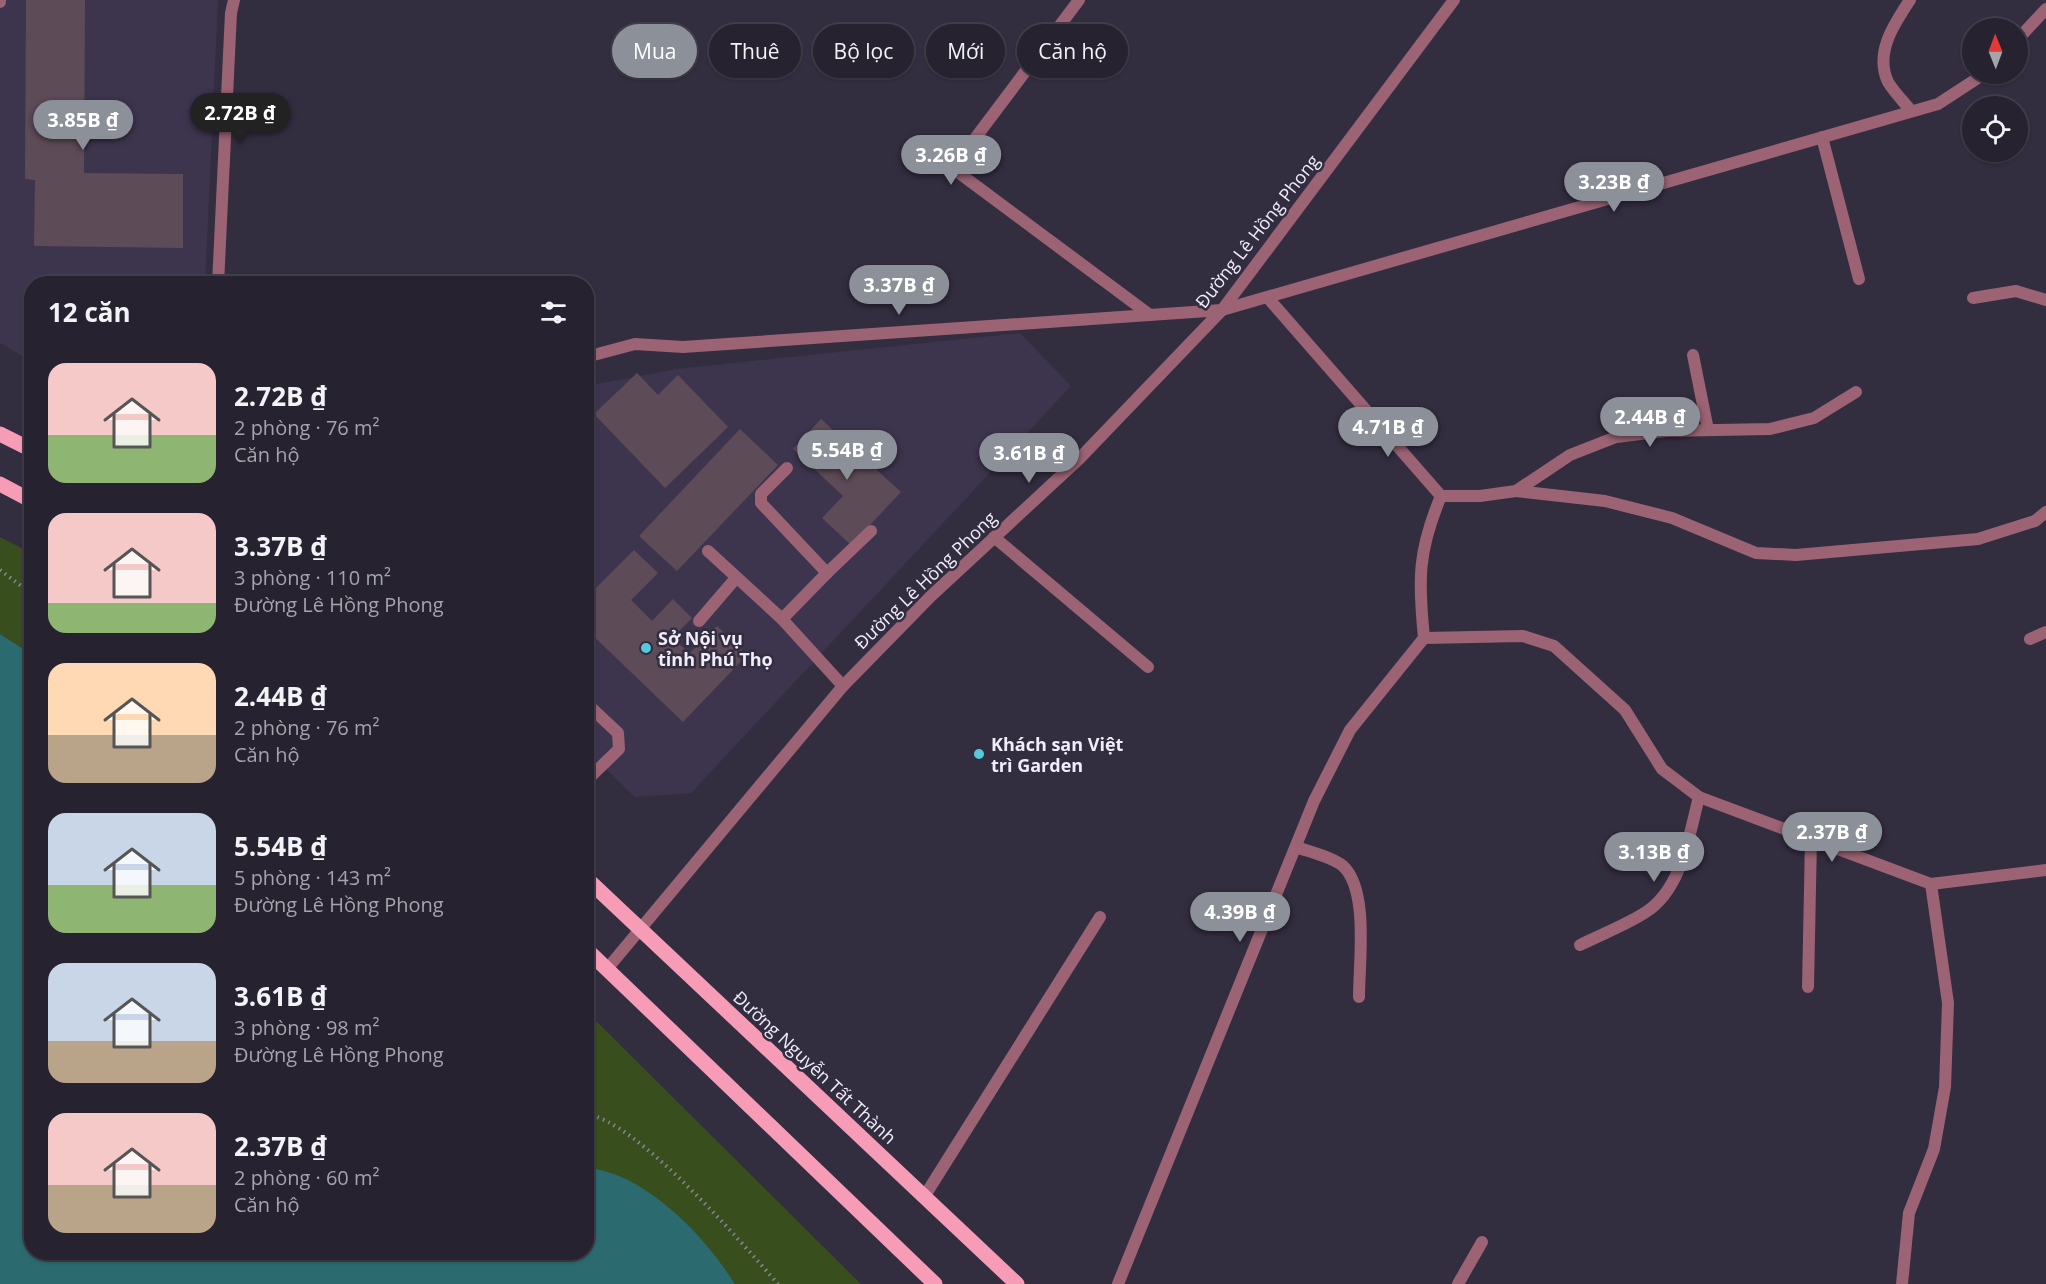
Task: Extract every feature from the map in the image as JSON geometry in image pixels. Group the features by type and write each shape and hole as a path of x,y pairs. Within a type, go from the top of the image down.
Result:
{"main road":[{"path":"0,434 24,446"},
{"path":"0,484 24,497"},
{"name":"Đường Nguyễn Tất Thành","path":"594,886 1017,1284"},
{"path":"594,957 934,1284"}],"street":[{"path":"218,276 231,13 234,0"},
{"path":"1079,0 964,153 959,173 1150,315"},
{"name":"Đường Lê Hồng Phong","path":"607,969 843,686 931,596 1079,459 1222,310 1454,0"},
{"path":"1910,0 1889,32 1883,61 1888,81 1911,111"},
{"path":"2028,28 2046,9"},
{"path":"594,355 635,345 683,346 1222,310 1938,104 1969,84"},
{"path":"1822,137 1859,279"},
{"path":"1973,298 2016,291 2046,300"},
{"path":"1268,298 1441,496 1480,496 1516,491 1605,501 1672,518 1756,553 1796,555 1978,539 2035,521 2046,512"},
{"path":"1693,355 1708,430"},
{"path":"1516,491 1570,455 1616,436 1665,430 1770,429 1814,418 1856,392"},
{"path":"787,468 761,494 761,503 827,573"},
{"path":"1118,1284 1314,801 1350,730 1424,638 1420,574 1426,532 1441,496"},
{"path":"782,620 871,531"},
{"path":"994,537 1148,667"},
{"path":"708,551 782,620 843,686"},
{"path":"699,621 736,578"},
{"path":"2030,639 2046,632"},
{"path":"1424,638 1523,636 1554,646 1626,711 1662,769 1699,797 1931,884 2046,870"},
{"path":"594,710 618,733 619,749 594,773"},
{"path":"1580,945 1648,911 1671,887 1699,797"},
{"path":"1808,987 1811,839"},
{"path":"1296,847 1341,864 1352,876 1359,896 1359,997"},
{"path":"1902,1284 1909,1213 1934,1149 1945,1087 1948,1002 1931,884"},
{"path":"924,1197 1100,917"},
{"path":"1458,1284 1482,1242"}],"path":[{"path":"0,570 24,588"},
{"path":"594,1115 602,1116 640,1143 729,1229 778,1284"}],"shaded area":[{"path":"0,0 218,0 205,276 24,276 24,357 0,343"},
{"path":"1020,333 1071,386 691,793 635,797 594,758 594,385 677,369"},
{"path":"0,537 24,549 24,649 0,634"},
{"path":"0,634 24,649 24,1260 594,1260 594,1168 626,1179 673,1211 701,1238 735,1284 0,1284"},
{"path":"594,1019 861,1284 735,1284 721,1264 626,1179 594,1168"}],"building":[{"path":"26,0 85,0 84,173 183,174 183,248 34,246 35,180 25,179"},
{"path":"637,373 658,395 678,375 728,427 665,488 594,414"},
{"path":"821,419 901,492 851,545 822,518 843,496 793,449"},
{"path":"740,429 778,465 677,571 639,536"},
{"path":"634,550 658,573 631,600 652,621 673,599 692,618 673,637 689,654 717,626 747,655 683,722 594,637 594,590"}],"place":[{"name":"Sở Nội vụ tỉnh Phú Thọ","path":"646,648"},
{"name":"Khách sạn Việt trì Garden","path":"979,754"}]}
